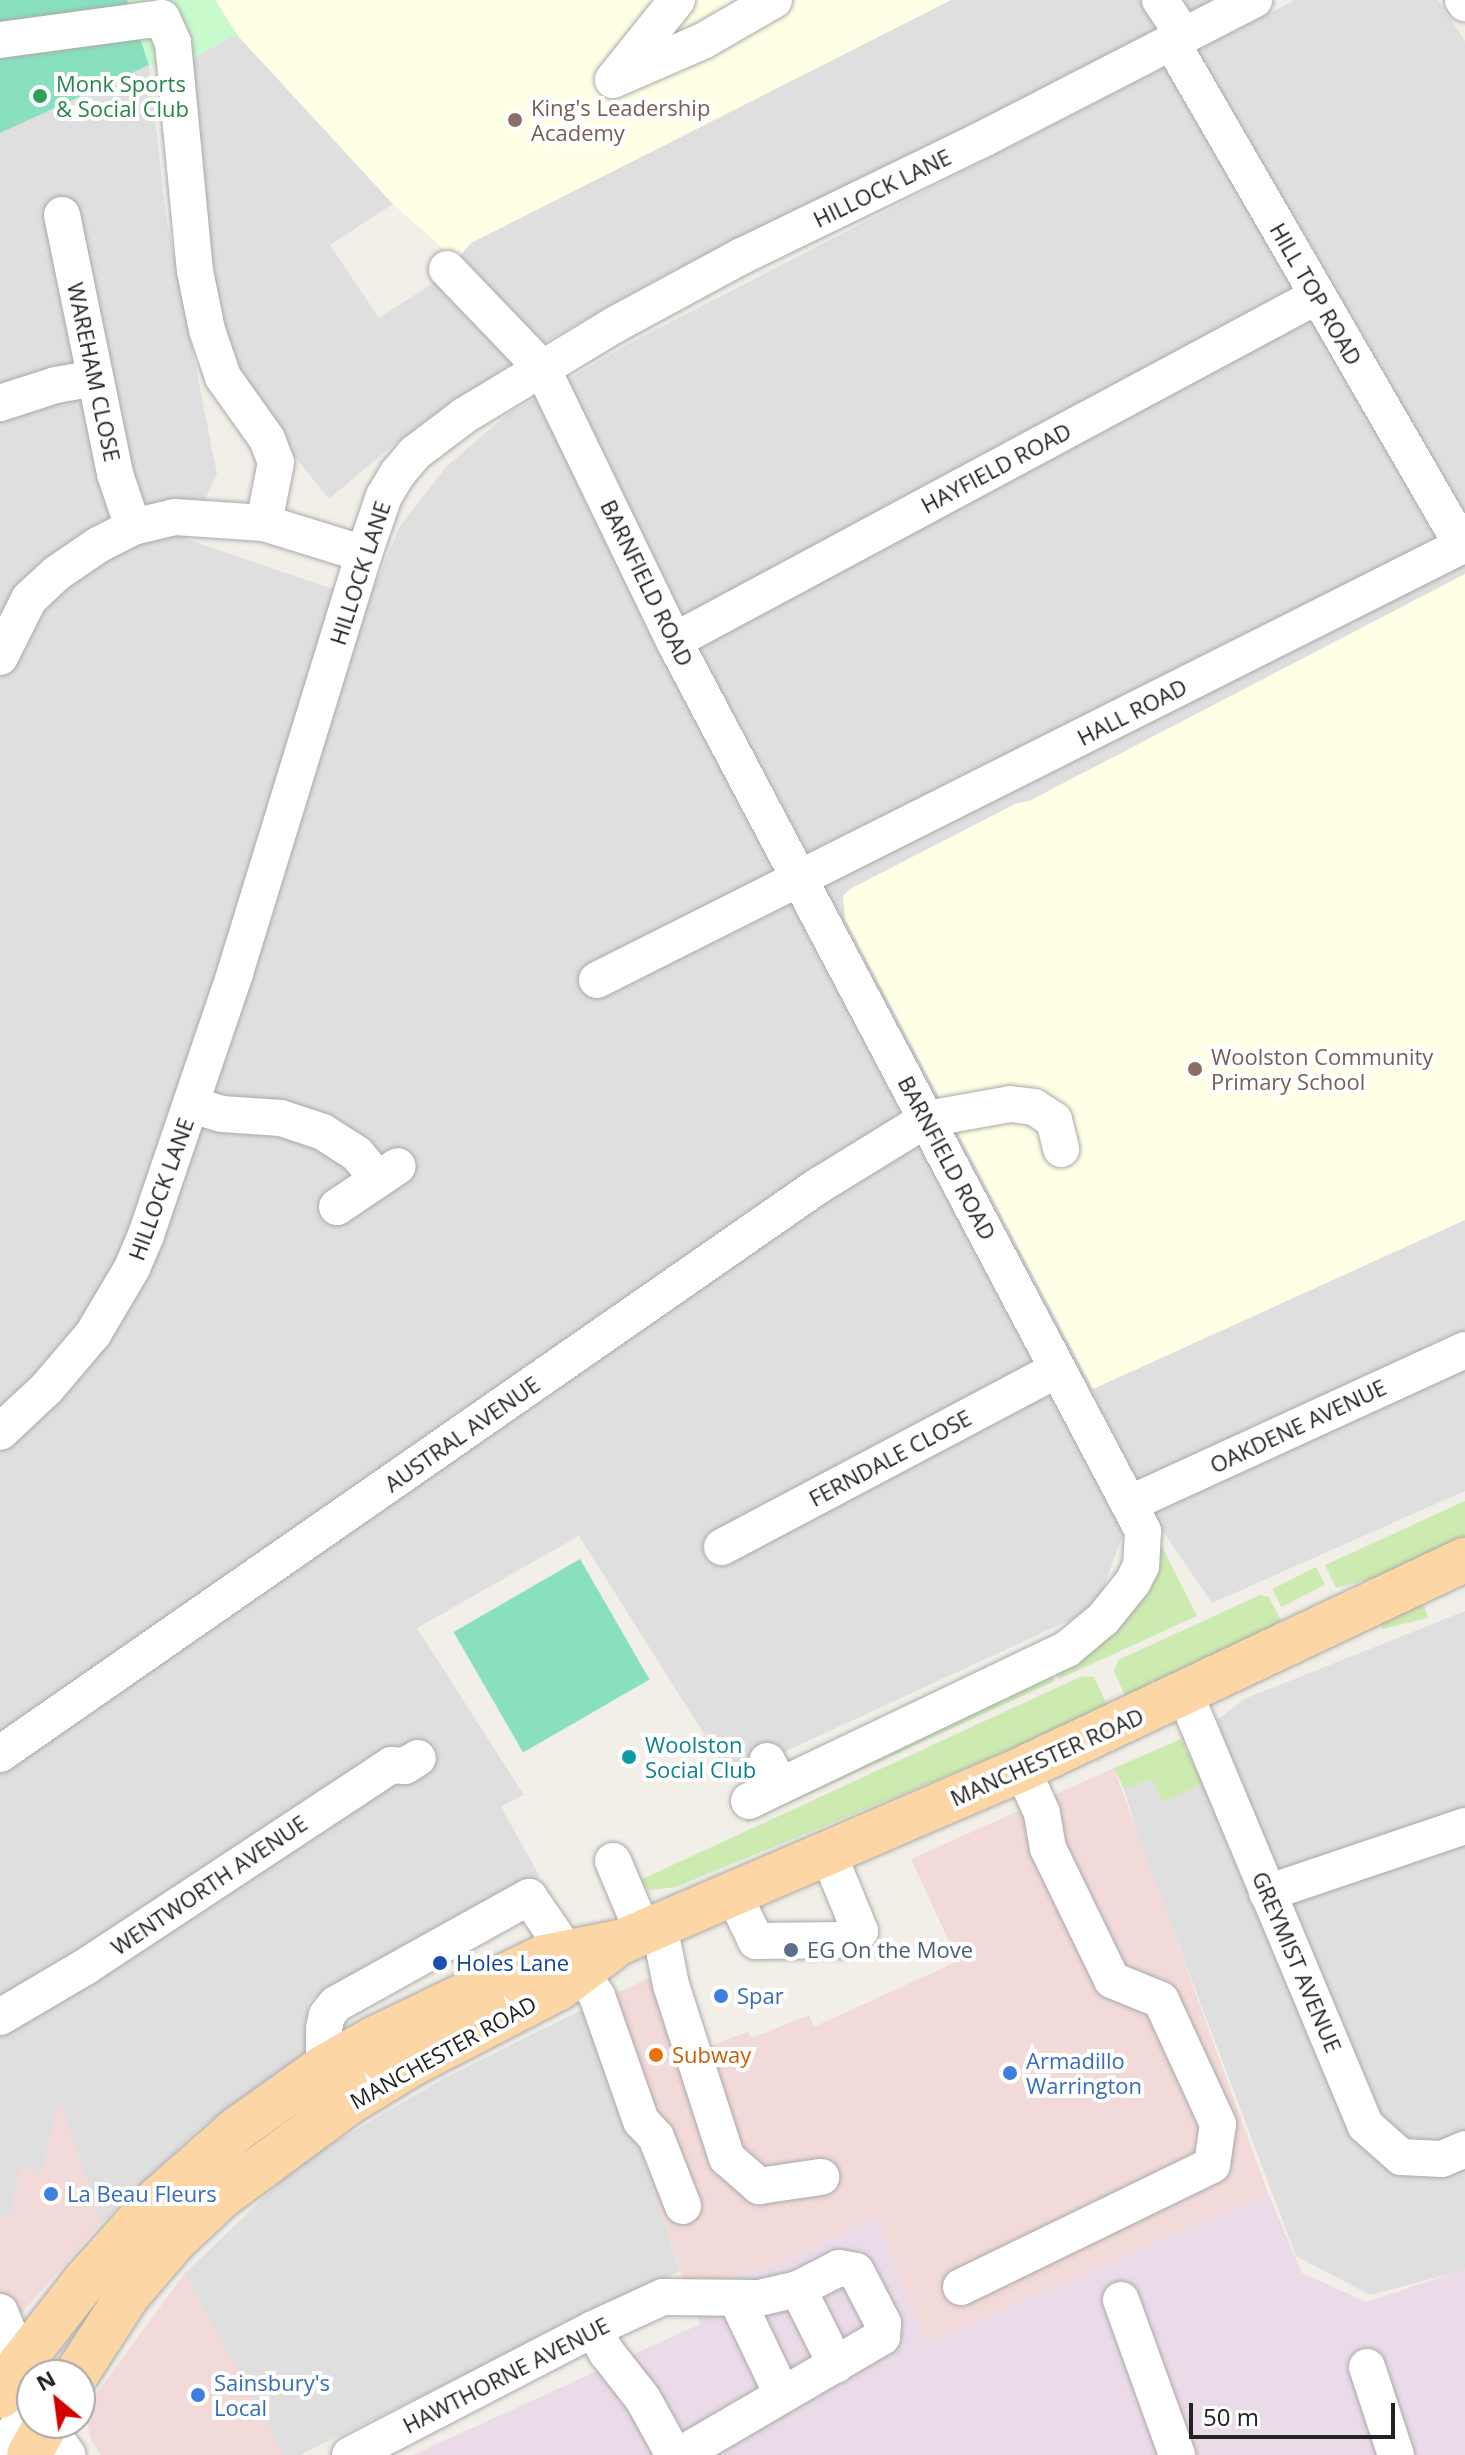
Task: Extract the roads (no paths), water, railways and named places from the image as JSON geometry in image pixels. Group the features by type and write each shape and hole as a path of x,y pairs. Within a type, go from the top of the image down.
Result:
{"main road":[{"name":"MANCHESTER ROAD","path":"57,2359 84,2282 157,2200 236,2130 324,2067 432,2007 544,1957 575,1962 734,1895 1022,1769 1465,1560"},
{"name":"MANCHESTER ROAD","path":"86,2359 128,2295 174,2241 222,2196 348,2103 412,2064 559,1988 575,1962"}],"street":[{"path":"677,0 613,80 703,41 774,0"},
{"name":"HILL TOP ROAD","path":"1160,0 1317,296 1464,544"},
{"name":"HILLOCK LANE","path":"0,1432 71,1361 113,1303 146,1235 192,1105 364,554 384,496 415,453 465,415 542,368 742,256 1254,0"},
{"path":"0,40 159,9 173,43 195,271 207,330 223,377 267,439 276,462 264,523"},
{"name":"WAREHAM CLOSE","path":"63,215 115,474 133,527"},
{"name":"BARNFIELD ROAD","path":"447,269 542,368 674,641 1057,1370 1131,1503 1143,1531 1141,1566 1120,1602 1085,1635 1047,1659 765,1783"},
{"name":"HAYFIELD ROAD","path":"674,641 1317,296"},
{"path":"0,403 56,385 95,378"},
{"path":"0,657 29,599 88,552 133,527 175,517 264,523 364,554"},
{"name":"HALL ROAD","path":"597,980 1464,544"},
{"path":"927,1119 1010,1104 1034,1107 1054,1120 1061,1149"},
{"path":"192,1105 222,1114 281,1118 323,1132 388,1173 337,1207"},
{"name":"AUSTRAL AVENUE","path":"0,1754 818,1186 927,1119"},
{"name":"OAKDENE AVENUE","path":"1131,1503 1465,1350"},
{"name":"FERNDALE CLOSE","path":"722,1547 1057,1370"},
{"name":"GREYMIST AVENUE","path":"1185,1694 1365,2125 1401,2157 1442,2159 1465,2149"},
{"name":"WENTWORTH AVENUE","path":"0,2017 85,1967 391,1765 405,1766 418,1758"},
{"path":"961,2287 1212,2165 1218,2124 1161,2000 1112,1980 1048,1848 1042,1813 1022,1769"},
{"path":"1267,1893 1465,1826"},
{"path":"734,1895 756,1941 841,1940 860,1931 828,1853"},
{"path":"613,1861 641,1933 671,1985 727,2158 759,2186 821,2177"},
{"name":"MANCHESTER ROAD","path":"324,2067 327,2015 346,1995 529,1897 575,1962"},
{"path":"575,1962 609,2026 641,2121 656,2137 683,2206"},
{"path":"593,2329 607,2353 636,2388 670,2448 679,2455 876,2342 885,2330 860,2277 845,2267 798,2289 759,2298 736,2298 782,2394"},
{"path":"798,2289 836,2365"},
{"name":"HAWTHORNE AVENUE","path":"350,2455 593,2329 663,2297 736,2298"},
{"path":"1121,2300 1177,2455"},
{"path":"0,2312 16,2359"},
{"path":"1367,2367 1396,2455"},
{"path":"0,2451 16,2430"}],"place":[{"name":"Monk Sports & Social Club","path":"40,96"},
{"name":"King's Leadership Academy","path":"515,120"},
{"name":"Woolston Community Primary School","path":"1195,1069"},
{"name":"Woolston Social Club","path":"629,1757"},
{"name":"EG On the Move","path":"791,1950"},
{"name":"Holes Lane","path":"440,1963"},
{"name":"Spar","path":"721,1996"},
{"name":"Subway","path":"656,2055"},
{"name":"Armadillo Warrington","path":"1010,2073"},
{"name":"La Beau Fleurs","path":"51,2194"},
{"name":"Sainsbury's Local","path":"198,2395"}]}
